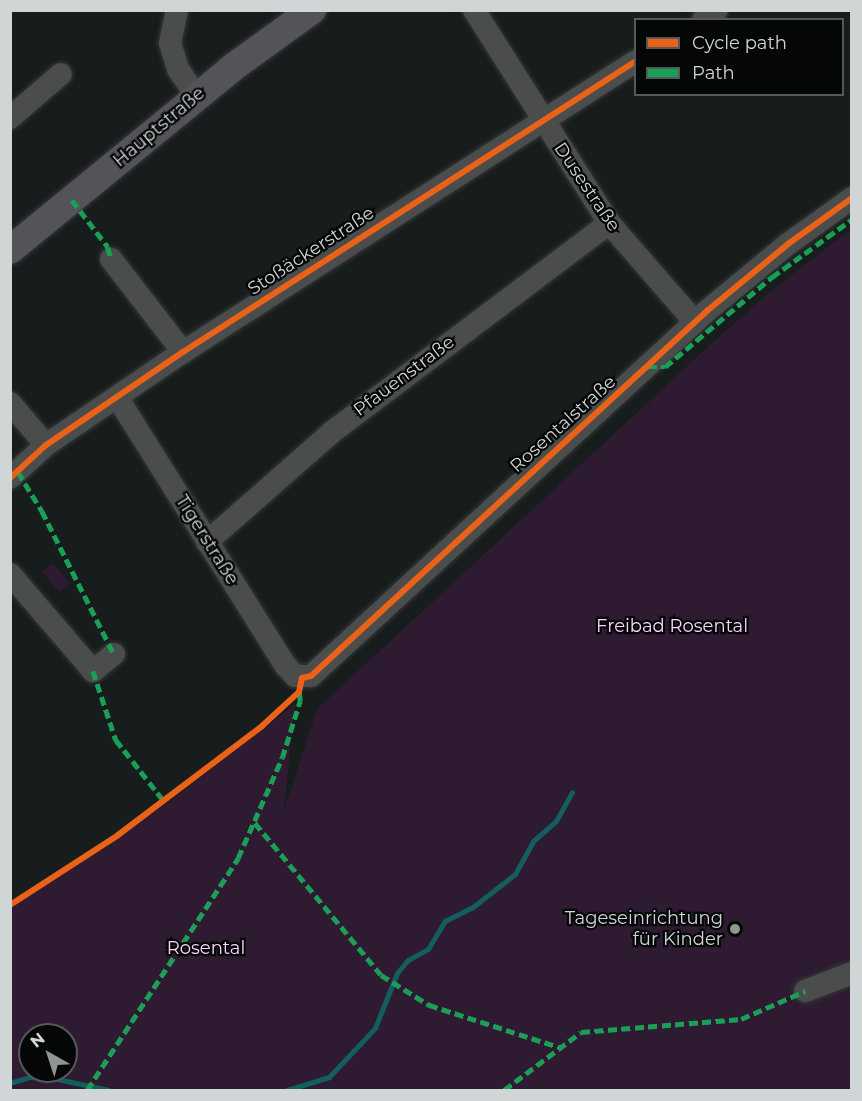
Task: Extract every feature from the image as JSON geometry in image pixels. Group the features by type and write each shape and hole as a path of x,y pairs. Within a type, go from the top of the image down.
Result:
{"main road":[{"name":"Hauptstraße","path":"10,250 196,96 312,10"}],"street":[{"path":"177,10 170,43 178,69 196,96"},
{"name":"Dusestraße","path":"474,10 609,223 695,322"},
{"name":"Stoßäckerstraße","path":"10,478 46,445 183,352 542,119 634,62"},
{"path":"10,118 61,74"},
{"name":"Rosentalstraße","path":"302,678 311,676 756,268 852,198"},
{"name":"Pfauenstraße","path":"207,542 332,432 609,223"},
{"path":"111,259 183,352"},
{"name":"Tigerstraße","path":"117,397 286,666 302,678"},
{"path":"10,403 46,445"},
{"path":"10,574 93,671 114,654"},
{"path":"805,991 850,978"}],"green space":[{"path":"851,229 851,1090 11,1090 11,905 169,802 295,704 284,811 317,709 770,292"},
{"path":"53,563 70,583 59,592 42,572"}],"waterway":[{"path":"287,1090 329,1077 375,1028 397,973 408,960 428,949 445,921 473,907 515,874 533,841 556,821 572,792"},
{"path":"10,1083 30,1077 57,1079 109,1090"}],"marked path":[{"path":"72,200 108,247 111,259"},
{"path":"648,367 665,367 772,277 852,219"},
{"path":"18,472 42,511 114,654"},
{"path":"93,671 116,740 164,801"},
{"path":"87,1090 238,858 282,758 300,701 299,692"},
{"path":"255,823 381,975 429,1005 559,1047"},
{"path":"504,1090 581,1032 741,1019 805,991"}],"cycle path":[{"path":"10,478 46,445 183,352 634,62"},
{"path":"10,905 118,835 262,726 299,692 302,678 311,676 708,310 788,244 852,198"}],"place":[{"name":"Tageseinrichtung für Kinder","path":"735,929"}],"park label":[{"name":"Freibad Rosental","path":"672,626"},
{"name":"Rosental","path":"206,948"}]}
